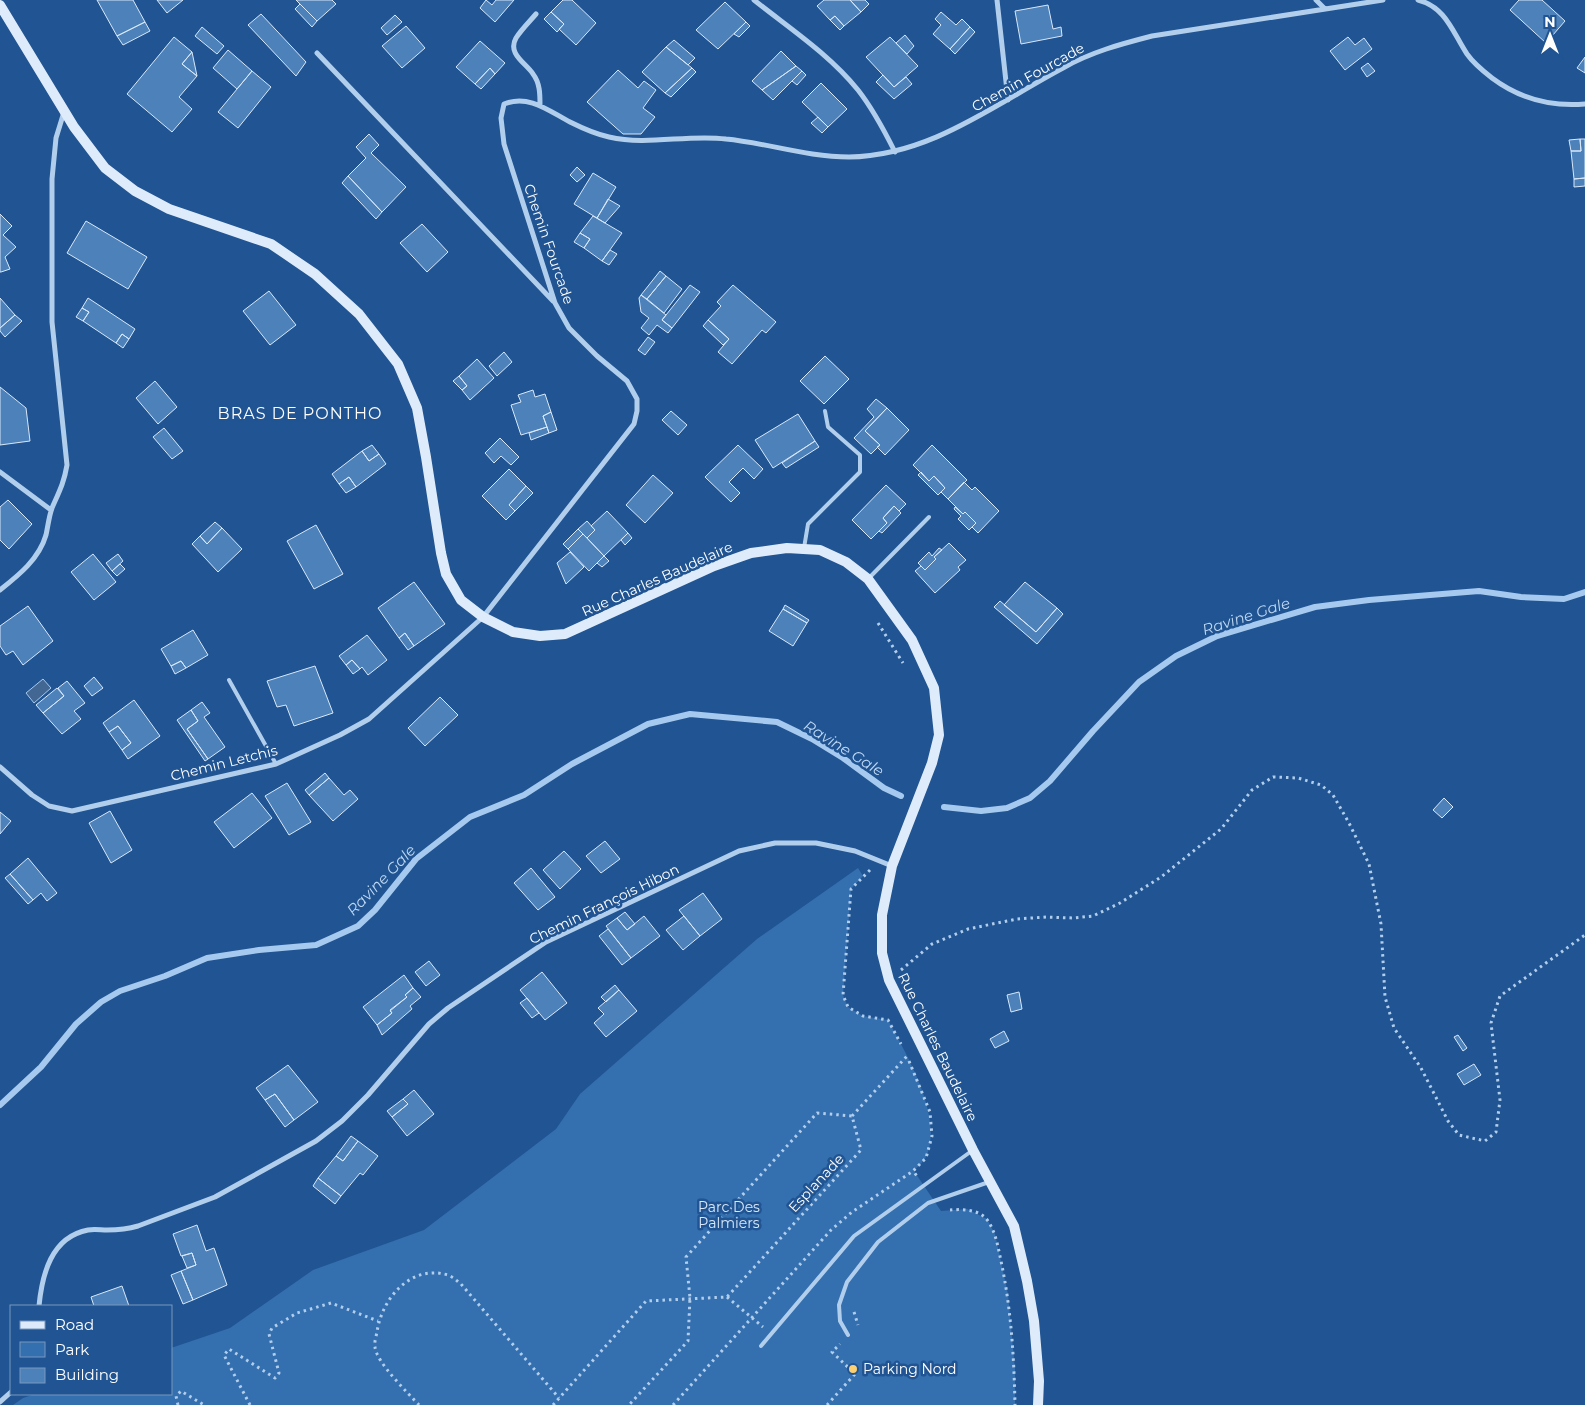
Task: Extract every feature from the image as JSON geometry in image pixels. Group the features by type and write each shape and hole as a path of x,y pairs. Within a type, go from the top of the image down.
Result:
{"main road":[{"name":"Rue Charles Baudelaire","path":"0,5 64,111 105,168 135,191 169,209 270,244 315,274 359,314 398,364 417,408 446,574 461,600 483,617 513,632 540,636 564,634 714,566 751,553 787,548 820,550 846,562 868,579 912,640 934,688 939,736 932,763 892,866 882,915 882,953 889,980 973,1150 1014,1226 1027,1281 1035,1338 1039,1382 1038,1405"}],"street":[{"path":"754,0 842,73 878,119 895,152"},
{"path":"997,0 1008,100"},
{"path":"1316,0 1325,9"},
{"name":"Chemin Fourcade","path":"483,617 634,424 637,411 637,400 627,381 597,356 569,328 555,303 504,144 500,118 504,104 518,101 540,105 588,130 609,137 630,140 649,142 685,139 725,139 831,157 874,156 895,152 959,128 1064,67 1090,54 1120,44 1152,36 1383,0"},
{"path":"1418,0 1436,8 1444,16 1452,25 1468,55 1480,69 1502,86 1524,97 1545,104 1585,104"},
{"path":"536,14 515,39 514,49 517,58 534,75 540,90 540,105"},
{"path":"317,53 555,303"},
{"path":"0,590 36,558 46,536 51,510 60,493 67,465 52,313 52,179 56,138 64,111"},
{"path":"0,472 51,510"},
{"name":"Chemin Letchis","path":"0,767 32,795 49,806 72,811 276,764 340,736 370,719 483,617"},
{"name":"Chemin François Hibon","path":"39,1305 44,1273 50,1258 59,1246 72,1236 88,1230 125,1230 215,1197 316,1141 342,1121 368,1095 429,1024 448,1008 546,942 739,851 775,843 816,843 855,851 892,866"},
{"path":"0,1402 10,1393"}],"lane":[{"path":"804,548 808,524 860,472 860,455 828,426 825,411"},
{"path":"868,579 929,516"},
{"path":"229,680 276,764"},
{"path":"761,1346 854,1236 973,1150"},
{"path":"848,1335 840,1321 839,1305 847,1282 878,1242 934,1200 990,1182"}],"path":[{"path":"873,616 907,670"},
{"path":"889,980 932,944 968,929 1017,919 1093,916 1120,904 1161,877 1221,829 1252,790 1273,777 1298,778 1321,785 1333,795 1349,822 1369,864 1381,924 1384,997 1394,1028 1421,1068 1448,1121 1459,1135 1485,1141 1496,1132 1500,1100 1491,1023 1500,996 1585,935"},
{"path":"673,1405 831,1230 852,1212 913,1171 926,1158 932,1136 930,1112 907,1056 888,1020 863,1016 848,1007 843,994 851,889 863,876 881,862"},
{"path":"629,1405 688,1341 690,1298 686,1257 817,1113 852,1116 907,1056"},
{"name":"Esplanade","path":"727,1296 861,1150 852,1116"},
{"path":"913,1171 923,1186"},
{"path":"934,1200 941,1211 967,1209 987,1219 995,1234 1008,1294 1015,1369 1015,1405"},
{"path":"419,1405 385,1368 374,1348 378,1322 383,1308 396,1289 410,1278 431,1273 449,1276 461,1284 560,1398"},
{"path":"553,1405 646,1301 727,1296 771,1334"},
{"path":"250,1405 224,1356 229,1349 275,1378 279,1373 269,1334 272,1328 297,1313 331,1303 378,1322"},
{"path":"827,1405 855,1374 832,1352 858,1324 851,1307"},
{"path":"178,1405 176,1396 181,1391 204,1405"}],"green space":[{"name":"Parc Des Palmiers","path":"858,868 863,876 851,889 843,995 848,1007 863,1016 888,1020 921,1087 930,1124 930,1141 925,1159 914,1171 941,1211 967,1209 987,1219 995,1234 1008,1294 1015,1369 1015,1405 13,1405 23,1398 32,1395 172,1395 172,1348 230,1328 313,1270 424,1230 556,1129 580,1094 757,939"}],"shaded area":[{"path":"43,679 51,688 34,703 26,693"}],"building":[{"path":"97,0 133,0 145,22 117,36"},
{"path":"157,0 183,0 167,13"},
{"path":"296,0 332,0 336,4 317,21"},
{"path":"486,0 492,5 496,0 514,0 495,22 480,8"},
{"path":"563,0 572,0 596,23 576,45 559,29 564,24 551,12"},
{"path":"824,0 850,0 861,12 844,26 835,16 830,20 817,6"},
{"path":"850,0 865,0 869,4 861,12"},
{"path":"1519,0 1542,0 1565,21 1546,43 1510,10"},
{"path":"725,2 746,22 718,49 696,30"},
{"path":"300,4 317,21 312,27 295,9"},
{"path":"1048,5 1053,29 1061,27 1062,36 1021,44 1015,11"},
{"path":"551,12 564,24 557,32 544,19"},
{"path":"941,12 956,25 962,19 970,27 950,49 933,34 941,25 935,19"},
{"path":"261,14 306,62 296,76 248,25"},
{"path":"395,15 402,22 387,35 381,28"},
{"path":"835,16 844,26 840,30 830,20"},
{"path":"145,22 150,31 123,45 117,36"},
{"path":"746,22 750,26 739,37 734,34"},
{"path":"406,26 425,48 402,68 382,46"},
{"path":"202,27 224,46 217,54 195,36"},
{"path":"970,27 975,32 955,54 950,49"},
{"path":"905,35 914,46 907,54 896,43"},
{"path":"174,37 192,52 182,64 197,76 179,97 192,109 172,132 127,94"},
{"path":"890,37 918,66 894,87 866,57"},
{"path":"1348,37 1355,45 1364,38 1372,49 1345,70 1330,51"},
{"path":"674,40 695,58 688,65 666,47"},
{"path":"480,41 505,63 495,74 490,68 475,84 456,67"},
{"path":"666,47 692,68 665,93 642,72"},
{"path":"228,50 252,71 237,89 213,68"},
{"path":"781,51 796,66 762,90 752,81"},
{"path":"192,52 197,76 182,64"},
{"path":"1585,57 1585,73 1577,68"},
{"path":"1368,63 1375,71 1367,77 1361,68"},
{"path":"796,66 802,71 773,100 762,90"},
{"path":"490,68 495,74 481,89 475,84"},
{"path":"692,68 696,72 671,97 665,93"},
{"path":"618,70 638,88 644,81 656,90 643,108 655,117 641,134 623,134 587,102"},
{"path":"252,71 271,87 238,128 218,112"},
{"path":"802,71 806,75 797,85 792,81"},
{"path":"883,75 894,87 906,77 912,84 894,99 876,82"},
{"path":"821,83 847,109 828,127 802,102"},
{"path":"818,117 828,127 822,133 811,123"},
{"path":"369,134 379,145 371,153 406,187 382,212 348,176 366,158 356,147"},
{"path":"1580,139 1585,139 1585,178 1574,179 1571,151 1581,151"},
{"path":"1580,139 1581,151 1571,151 1569,140"},
{"path":"577,167 585,175 577,182 570,175"},
{"path":"593,173 616,187 597,218 574,204"},
{"path":"348,176 382,212 376,219 342,183"},
{"path":"1585,178 1585,186 1574,187 1574,179"},
{"path":"608,199 620,206 605,223 597,218"},
{"path":"0,214 12,226 3,235 16,247 5,257 10,269 1,272 0,272"},
{"path":"593,216 622,233 602,261 584,248 590,239 580,233"},
{"path":"86,221 147,257 128,289 67,253"},
{"path":"422,224 448,252 427,272 400,243"},
{"path":"580,233 590,239 584,248 574,242"},
{"path":"610,250 617,254 609,265 602,261"},
{"path":"660,271 666,276 647,299 641,295"},
{"path":"666,276 682,289 664,313 647,299"},
{"path":"690,285 700,292 672,328 662,320"},
{"path":"733,285 776,322 766,333 762,330 732,364 718,352 729,339 708,320 721,306 717,302"},
{"path":"269,291 296,325 270,345 243,311"},
{"path":"641,295 666,315 662,320 672,328 668,333 657,325 649,335 641,328 649,318 641,312 639,298"},
{"path":"0,298 15,315 0,328"},
{"path":"88,298 135,329 129,339 122,334 116,343 83,321 89,312 82,308"},
{"path":"82,308 89,312 83,321 76,317"},
{"path":"15,315 22,321 5,337 0,328"},
{"path":"708,320 729,339 723,345 703,326"},
{"path":"122,334 129,339 123,348 116,343"},
{"path":"648,337 655,342 645,355 638,350"},
{"path":"504,352 512,362 497,376 489,366"},
{"path":"825,356 849,379 824,404 800,381"},
{"path":"477,359 494,378 470,400 462,390 467,386 459,376"},
{"path":"459,376 467,386 462,390 453,381"},
{"path":"155,381 177,407 158,424 136,398"},
{"path":"0,387 26,408 30,441 0,445"},
{"path":"533,390 535,397 545,394 551,412 543,416 547,427 521,435 511,405 521,402 518,395"},
{"path":"876,399 887,408 865,431 880,445 871,454 854,438 874,417 867,409"},
{"path":"887,408 909,430 885,455 877,447 880,445 865,431"},
{"path":"671,411 687,425 678,435 662,420"},
{"path":"551,412 557,430 549,433 543,416"},
{"path":"798,414 815,441 773,468 755,440"},
{"path":"547,427 549,433 531,440 529,433"},
{"path":"164,428 183,451 172,459 153,437"},
{"path":"500,438 519,457 511,465 501,456 494,463 485,453"},
{"path":"815,441 819,447 786,468 782,463"},
{"path":"372,445 379,454 369,461 362,451"},
{"path":"738,445 763,469 754,479 743,468 729,482 740,493 731,502 705,477"},
{"path":"932,445 967,480 948,499 941,492 945,488 934,476 929,481 913,465"},
{"path":"362,451 369,461 379,454 386,464 356,487 349,477 339,484 332,474"},
{"path":"509,469 526,486 509,505 515,511 506,520 482,496"},
{"path":"921,472 929,481 934,476 945,488 938,495 918,475"},
{"path":"653,475 673,493 645,523 626,505"},
{"path":"349,477 356,487 346,493 339,484"},
{"path":"964,482 972,490 975,487 999,511 978,533 972,527 976,523 965,512 963,514 948,499"},
{"path":"886,485 906,504 899,511 894,506 883,518 887,523 871,539 852,520"},
{"path":"526,486 533,493 515,511 509,505"},
{"path":"8,500 32,524 9,549 0,540 0,507"},
{"path":"894,506 901,513 882,533 879,531 887,523 883,518"},
{"path":"955,507 963,514 965,512 976,523 969,530 958,519 961,516 954,509"},
{"path":"607,511 628,533 604,556 587,538 595,530 591,526"},
{"path":"587,521 595,530 587,538 578,529"},
{"path":"215,522 222,528 207,544 200,536"},
{"path":"316,525 343,574 314,589 287,541"},
{"path":"222,528 242,549 218,572 192,544 200,536 207,544"},
{"path":"578,529 583,534 568,549 563,544"},
{"path":"628,533 632,538 625,545 621,540"},
{"path":"583,534 604,556 589,571 568,549"},
{"path":"949,543 966,560 958,567 960,570 935,593 915,571 921,566 925,570 936,559 934,557"},
{"path":"939,548 942,550 934,557 936,559 925,570 918,563 929,552 932,556"},
{"path":"570,552 584,567 566,584 557,563"},
{"path":"93,554 116,582 94,600 71,572"},
{"path":"118,554 123,561 112,571 106,563"},
{"path":"604,556 609,561 602,567 597,563"},
{"path":"120,564 125,569 117,576 112,571"},
{"path":"414,582 445,624 414,646 405,633 399,638 378,608"},
{"path":"1025,582 1057,608 1036,632 1004,605"},
{"path":"1000,601 1036,632 1057,608 1063,614 1037,644 994,607"},
{"path":"785,605 809,620 807,623 783,609"},
{"path":"28,606 53,641 23,665 13,651 6,655 0,646 0,626"},
{"path":"783,609 807,623 793,646 769,631"},
{"path":"193,630 208,655 186,668 181,661 171,666 161,649"},
{"path":"405,633 414,646 408,650 399,638"},
{"path":"367,635 387,660 368,675 362,667 360,669 352,660 346,665 339,656"},
{"path":"352,660 360,669 353,674 346,665"},
{"path":"181,661 186,668 175,674 171,666"},
{"path":"315,666 333,713 294,726 286,705 277,707 267,681"},
{"path":"94,677 103,688 92,696 84,686"},
{"path":"67,681 85,703 74,711 81,719 62,734 43,713 64,696 58,688"},
{"path":"57,688 64,696 43,713 36,705"},
{"path":"440,697 458,715 425,746 408,728"},
{"path":"134,700 160,736 128,759 122,750 131,743 118,726 109,732 103,723"},
{"path":"202,702 210,713 204,717 225,747 208,759 187,729 198,721 191,710"},
{"path":"191,710 198,721 187,729 208,759 205,761 177,720"},
{"path":"118,726 131,743 122,750 109,732"},
{"path":"325,773 329,778 309,795 305,790"},
{"path":"329,778 344,795 350,790 358,799 333,821 309,795"},
{"path":"287,783 311,822 289,835 265,796"},
{"path":"252,793 272,818 234,848 214,822"},
{"path":"1444,798 1453,807 1442,818 1433,810"},
{"path":"110,811 132,850 111,863 89,823"},
{"path":"0,812 11,821 0,834"},
{"path":"605,841 620,859 601,873 586,856"},
{"path":"564,851 581,869 560,889 543,870"},
{"path":"28,858 57,893 47,901 41,893 33,900 10,874"},
{"path":"531,868 555,897 538,910 514,883"},
{"path":"10,874 33,900 28,904 5,878"},
{"path":"703,893 722,919 700,936 679,910"},
{"path":"625,912 635,924 627,930 617,918"},
{"path":"644,916 660,936 631,958 606,926 617,918 627,930"},
{"path":"684,916 700,936 683,950 666,930"},
{"path":"608,929 631,958 622,965 599,936"},
{"path":"429,961 440,975 426,986 415,972"},
{"path":"542,972 567,1003 545,1020 520,990"},
{"path":"404,975 413,988 405,995 407,997 390,1011 392,1013 377,1025 363,1007"},
{"path":"615,985 619,990 606,1002 601,997"},
{"path":"413,988 421,997 410,1006 412,1009 382,1035 377,1025 392,1013 390,1010 407,997 405,995"},
{"path":"619,990 637,1011 606,1037 594,1023 604,1014 598,1008"},
{"path":"1019,992 1022,1009 1011,1012 1007,995"},
{"path":"527,998 539,1013 532,1018 520,1003"},
{"path":"1004,1031 1009,1041 995,1048 990,1039"},
{"path":"1458,1035 1467,1048 1463,1051 1454,1037"},
{"path":"1474,1064 1481,1075 1464,1085 1457,1074"},
{"path":"288,1065 318,1102 294,1120 275,1094 265,1100 256,1088"},
{"path":"414,1090 434,1114 407,1136 392,1117 408,1104 403,1099"},
{"path":"275,1094 294,1120 285,1127 265,1100"},
{"path":"403,1099 408,1104 392,1117 387,1111"},
{"path":"351,1136 358,1141 343,1161 336,1156"},
{"path":"358,1141 378,1156 363,1175 360,1173 341,1196 318,1178 336,1156 343,1161"},
{"path":"318,1178 341,1196 335,1204 313,1186"},
{"path":"197,1225 206,1251 214,1248 227,1285 193,1300 181,1271 196,1265 192,1253 181,1256 173,1234"},
{"path":"192,1253 196,1265 187,1268 182,1256"},
{"path":"181,1271 193,1300 183,1304 171,1275"},
{"path":"122,1286 129,1305 94,1305 91,1297"}],"waterway":[{"name":"Ravine Gale","path":"944,807 981,811 1007,808 1030,798 1050,781 1139,682 1176,656 1217,636 1315,607 1369,600 1479,591 1521,597 1564,599 1585,592"},
{"name":"Ravine Gale","path":"0,1105 41,1067 76,1024 101,1002 120,991 165,976 207,958 259,950 316,945 358,926 375,910 416,859 470,817 524,795 572,764 648,724 690,714 777,722 812,739 843,758 884,788 901,796"}],"place":[{"name":"Parking Nord","path":"853,1369"}],"district":[{"name":"BRAS DE PONTHO","path":"300,413"}]}
